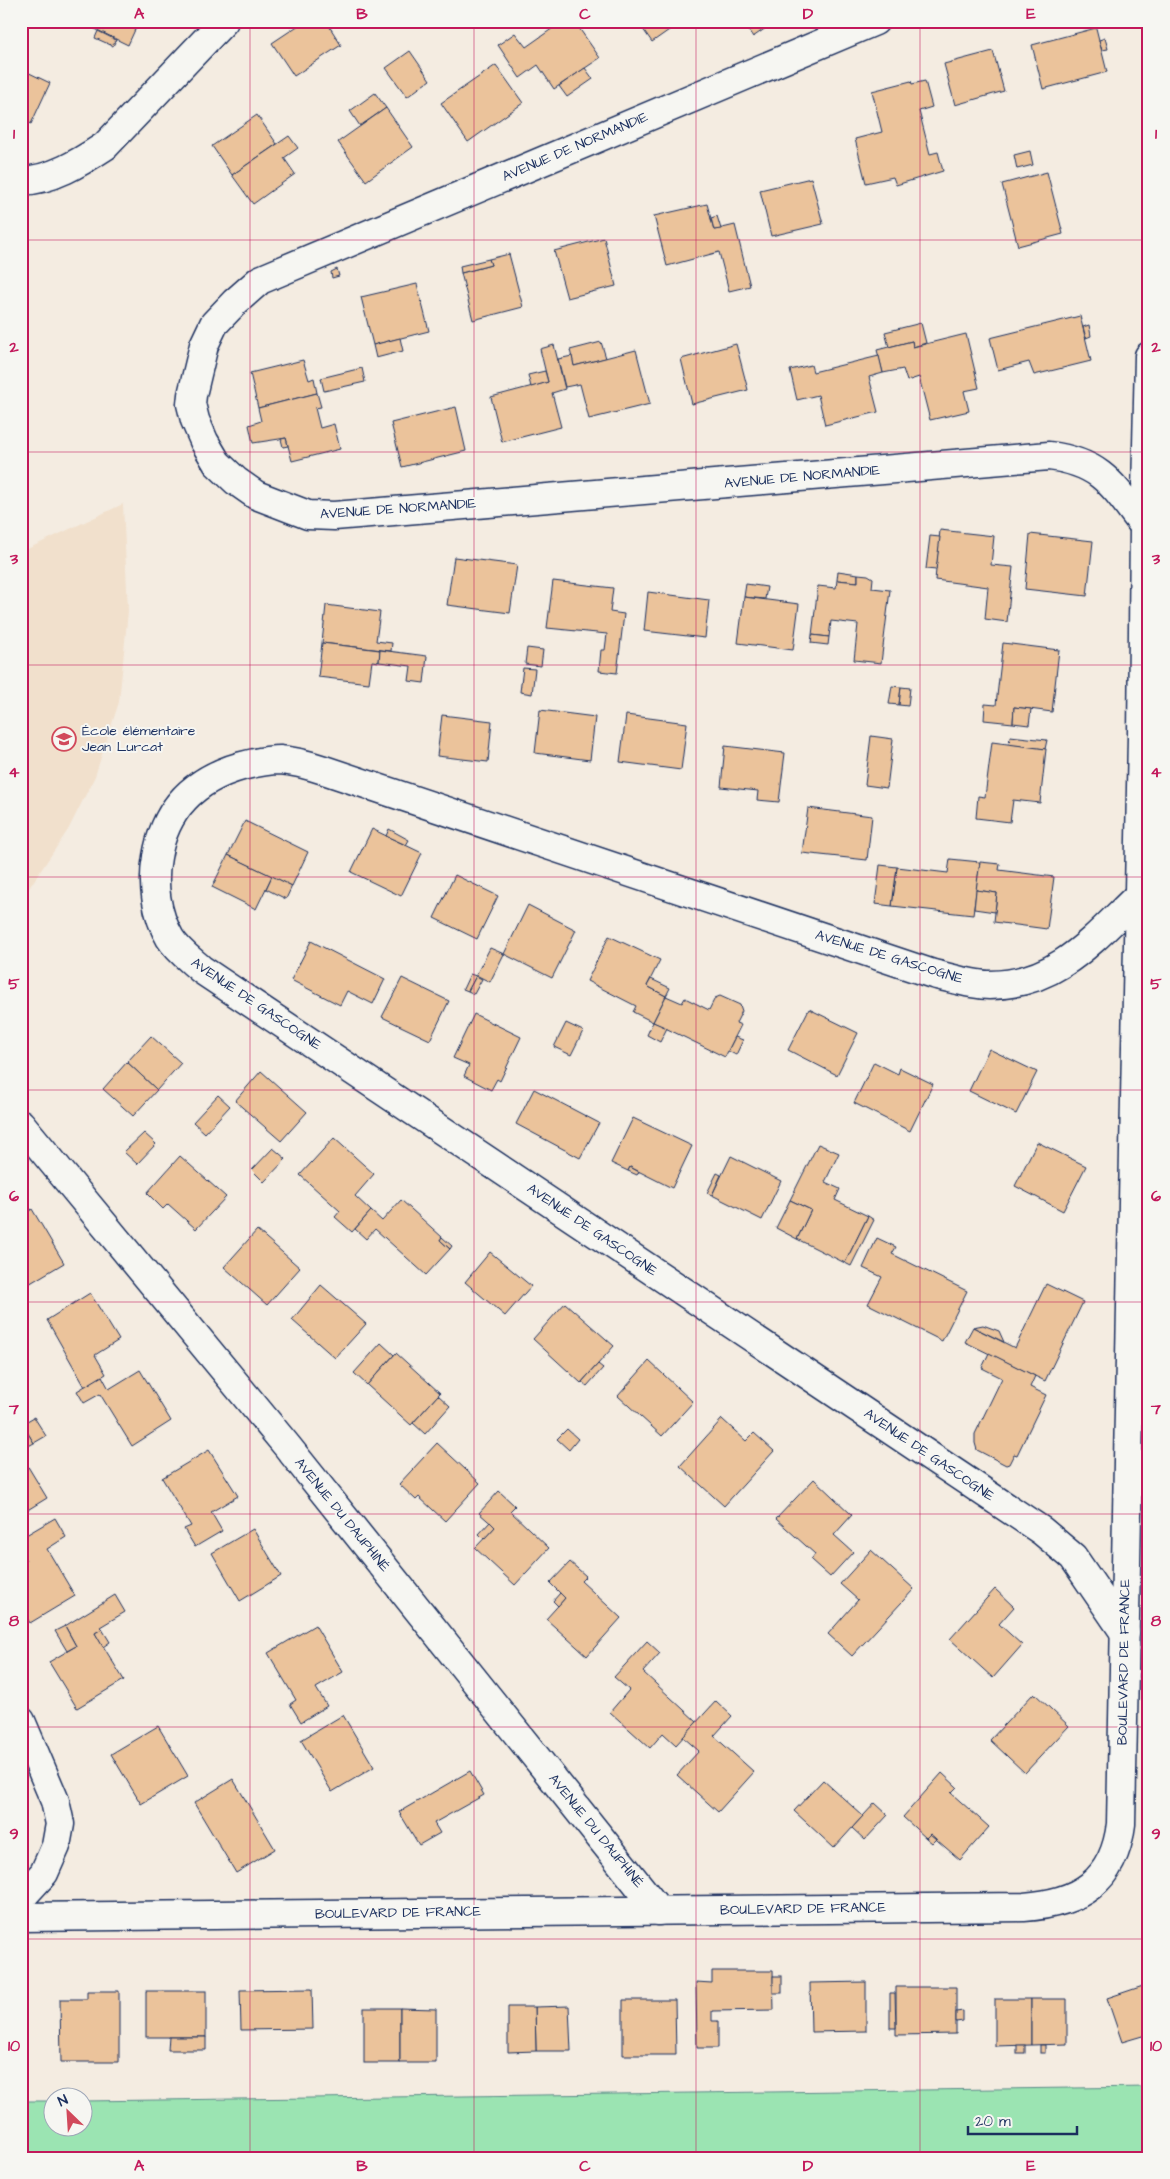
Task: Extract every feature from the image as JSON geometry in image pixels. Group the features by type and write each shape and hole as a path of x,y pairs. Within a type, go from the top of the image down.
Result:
{"street":[{"path":"21,181 57,173 81,162 104,146 224,21"},
{"name":"AVENUE DE NORMANDIE","path":"875,21 260,280 234,302 214,324 204,345 197,370 192,404 204,441 217,463 236,481 256,494 308,515 334,516 1049,456 1072,459 1092,468 1110,483 1144,526"},
{"name":"BOULEVARD DE FRANCE","path":"21,1917 1024,1907 1053,1903 1080,1893 1099,1878 1111,1862 1119,1844 1121,1824 1138,896 1145,737 1144,526 1149,356"},
{"name":"AVENUE DE GASCOGNE","path":"1125,1633 1073,1557 1042,1530 202,970 184,955 170,938 162,920 155,894 154,870 159,845 167,823 191,791 206,780 226,771 250,764 277,760 298,762 324,770 929,972 988,985 1006,984 1044,975 1073,958 1138,896"},
{"name":"AVENUE DU DAUPHINÉ","path":"21,1124 287,1446 660,1910"},
{"path":"21,1721 55,1802 60,1824 56,1846 44,1873 21,1898"}],"shaded area":[{"name":"École élémentaire Jean Lurcat","path":"123,504 128,611 119,702 95,776 68,830 21,900 21,552"}],"green space":[{"path":"1149,2087 1149,2158 21,2158 21,2101 42,2101 42,2136 92,2136 92,2101"}],"building":[{"path":"89,21 139,21 128,45 87,25"},
{"path":"305,21 315,21 317,25 326,21 341,45 294,76 272,43"},
{"path":"563,21 574,21 600,58 554,89 538,65 520,78 498,45 515,33 526,47"},
{"path":"629,21 682,21 652,42 638,22 632,26"},
{"path":"742,21 776,21 753,37"},
{"path":"1096,28 1107,72 1043,89 1032,45"},
{"path":"98,31 116,40 113,46 95,38"},
{"path":"1105,38 1108,49 1102,50 1099,40"},
{"path":"410,51 430,80 407,97 386,68"},
{"path":"993,51 1004,91 955,105 944,64"},
{"path":"496,65 523,103 468,142 441,103"},
{"path":"585,68 593,79 567,97 559,86"},
{"path":"21,69 50,83 31,124 21,119"},
{"path":"911,81 912,84 925,81 932,107 919,111 930,154 938,152 943,171 896,185 893,177 866,183 855,139 882,132 872,91"},
{"path":"375,93 386,108 360,126 350,111"},
{"path":"386,108 413,147 366,181 338,142"},
{"path":"257,115 277,144 232,175 212,146"},
{"path":"289,136 298,148 284,158 295,174 253,204 232,175"},
{"path":"1030,151 1033,165 1017,169 1014,155"},
{"path":"1047,172 1063,234 1018,246 1002,184"},
{"path":"811,178 823,224 771,236 760,190"},
{"path":"707,204 714,230 735,225 750,286 729,291 719,252 667,266 654,216"},
{"path":"717,216 721,229 714,230 711,218"},
{"path":"604,238 616,286 567,298 554,251"},
{"path":"509,254 523,307 473,320 461,273 491,265 489,259"},
{"path":"489,259 491,265 461,273 460,266"},
{"path":"337,269 339,276 332,278 331,272"},
{"path":"417,284 429,331 373,345 361,297"},
{"path":"1080,316 1091,361 1034,375 1029,362 998,370 990,338"},
{"path":"921,323 926,343 913,347 912,341 889,347 885,332"},
{"path":"1089,325 1091,336 1086,338 1083,327"},
{"path":"966,334 979,388 964,391 969,411 930,420 919,377 907,381 903,369 883,373 877,350 912,341 913,347"},
{"path":"400,338 403,351 376,358 373,345"},
{"path":"601,342 606,358 574,366 570,350"},
{"path":"736,344 748,390 692,404 681,359"},
{"path":"554,345 565,389 552,393 561,427 502,442 491,397 548,382 540,349"},
{"path":"636,350 650,404 589,419 580,384 565,387 558,359 572,356 574,366"},
{"path":"879,356 883,373 869,377 878,412 825,425 818,395 797,400 790,370 811,365 813,372"},
{"path":"303,360 309,380 314,378 317,393 258,408 250,373"},
{"path":"362,368 365,382 324,391 321,378"},
{"path":"545,371 548,382 531,387 528,375"},
{"path":"317,393 321,407 315,408 320,428 334,424 340,449 292,461 286,438 253,443 249,425 261,421 258,408"},
{"path":"456,407 466,451 402,467 391,423"},
{"path":"286,438 288,446 283,447 281,439"},
{"path":"940,530 994,536 991,565 1013,567 1007,622 985,619 988,587 935,580"},
{"path":"1030,534 1093,541 1087,596 1025,589"},
{"path":"930,536 940,537 936,570 926,569"},
{"path":"454,557 517,565 510,613 447,605"},
{"path":"838,571 858,574 858,582 837,580"},
{"path":"858,574 868,575 873,578 872,588 890,590 881,663 854,660 858,624 831,621 829,637 812,635 818,586 836,588 837,580 858,582"},
{"path":"553,581 613,588 610,612 624,614 617,673 599,671 601,650 605,650 607,634 547,628"},
{"path":"746,584 767,587 765,599 744,597"},
{"path":"648,592 709,600 705,638 644,631"},
{"path":"744,597 799,604 793,650 738,643"},
{"path":"326,605 380,612 376,641 392,643 391,651 322,643"},
{"path":"812,635 829,637 828,645 811,643"},
{"path":"322,643 380,650 379,662 372,661 369,683 318,677"},
{"path":"1003,643 1059,650 1052,712 1014,707 1013,723 984,720 985,704 996,705"},
{"path":"527,648 543,650 541,666 525,664"},
{"path":"380,650 427,656 424,683 409,681 411,666 379,662"},
{"path":"523,668 535,669 532,694 520,692"},
{"path":"892,686 901,687 899,705 889,704"},
{"path":"901,687 910,688 908,706 899,705"},
{"path":"1014,707 1031,709 1029,725 1013,723"},
{"path":"540,710 595,717 590,760 535,753"},
{"path":"442,715 492,721 488,762 437,756"},
{"path":"626,715 687,723 681,770 620,762"},
{"path":"871,736 893,739 887,788 865,785"},
{"path":"1010,736 1047,740 1045,749 1009,745"},
{"path":"992,742 1046,749 1040,803 1013,800 1010,822 976,818 978,796 985,797"},
{"path":"725,746 785,753 779,802 757,800 758,791 721,787"},
{"path":"808,808 872,816 867,860 802,853"},
{"path":"245,821 308,852 292,886 228,855"},
{"path":"372,829 422,853 401,896 351,872"},
{"path":"389,829 409,840 406,845 386,836"},
{"path":"228,855 272,876 256,909 212,887"},
{"path":"950,859 980,862 973,915 892,906 897,867 948,873"},
{"path":"980,862 1000,864 999,870 1054,877 1047,929 994,922 997,893 976,890"},
{"path":"880,865 897,867 892,906 875,904"},
{"path":"455,875 498,896 477,939 434,918"},
{"path":"272,876 292,886 286,899 266,889"},
{"path":"976,890 997,893 995,912 974,909"},
{"path":"528,905 576,930 552,978 504,954"},
{"path":"609,936 660,960 647,986 666,996 653,1022 633,1012 636,1006 587,981"},
{"path":"311,941 385,979 373,1004 347,991 340,1005 291,980"},
{"path":"490,948 504,954 490,982 476,975"},
{"path":"470,974 476,976 468,991 463,989"},
{"path":"476,976 482,979 474,994 468,991"},
{"path":"402,978 449,1001 430,1040 382,1017"},
{"path":"651,979 670,988 666,996 647,986"},
{"path":"666,996 682,1003 685,998 709,1010 715,998 720,996 740,1005 742,1011 736,1023 741,1025 725,1057 653,1022"},
{"path":"809,1009 858,1033 837,1075 788,1050"},
{"path":"474,1014 521,1037 500,1081 497,1079 491,1090 464,1076 469,1065 453,1058"},
{"path":"653,1022 667,1028 660,1042 647,1035"},
{"path":"566,1023 583,1031 571,1055 554,1047"},
{"path":"151,1036 181,1063 157,1090 127,1062"},
{"path":"735,1037 743,1040 736,1055 728,1051"},
{"path":"989,1049 1037,1072 1016,1114 969,1091"},
{"path":"127,1062 157,1090 133,1116 103,1089"},
{"path":"874,1062 898,1074 900,1068 933,1084 910,1131 854,1103"},
{"path":"261,1071 307,1112 281,1141 235,1101"},
{"path":"534,1089 599,1123 580,1158 516,1124"},
{"path":"218,1095 230,1106 205,1133 193,1122"},
{"path":"633,1118 692,1146 672,1188 630,1167 628,1171 611,1163"},
{"path":"144,1133 156,1144 137,1164 124,1152"},
{"path":"334,1138 374,1174 355,1196 371,1211 352,1232 335,1217 340,1211 300,1175"},
{"path":"1037,1142 1086,1166 1063,1211 1015,1186"},
{"path":"818,1144 839,1153 825,1182 840,1189 835,1200 868,1216 845,1263 797,1239 811,1210 790,1200"},
{"path":"273,1148 286,1159 264,1182 252,1170"},
{"path":"180,1156 226,1197 196,1229 168,1204 163,1209 147,1193"},
{"path":"731,1156 781,1181 762,1220 712,1195"},
{"path":"630,1167 639,1172 637,1175 628,1171"},
{"path":"717,1173 721,1175 712,1195 707,1193"},
{"path":"401,1200 442,1237 440,1240 450,1249 426,1275 375,1229 366,1239 355,1229 371,1211 382,1221"},
{"path":"790,1200 811,1210 797,1239 776,1228"},
{"path":"32,1209 64,1263 22,1288 21,1216"},
{"path":"868,1216 874,1220 851,1266 845,1263"},
{"path":"257,1230 300,1268 267,1305 224,1267"},
{"path":"442,1237 452,1246 450,1249 440,1240"},
{"path":"877,1238 896,1247 892,1254 967,1291 942,1341 868,1304 882,1277 863,1268"},
{"path":"490,1252 531,1286 505,1316 465,1282"},
{"path":"1046,1284 1083,1302 1045,1381 965,1342 973,1327 1015,1348"},
{"path":"321,1285 366,1324 335,1358 292,1320"},
{"path":"90,1293 119,1340 95,1355 106,1374 85,1387 47,1320"},
{"path":"565,1303 614,1346 581,1383 533,1339"},
{"path":"983,1325 999,1331 1004,1342 973,1327"},
{"path":"381,1343 394,1355 367,1385 354,1373"},
{"path":"396,1353 440,1393 411,1425 367,1385"},
{"path":"989,1353 1035,1376 1030,1387 1046,1395 1017,1455 1014,1454 1009,1464 1006,1465 977,1450 975,1443 975,1434 1002,1378 982,1368"},
{"path":"649,1361 693,1402 662,1436 618,1396"},
{"path":"598,1364 603,1368 587,1386 582,1382"},
{"path":"140,1370 171,1421 132,1446 100,1394 84,1403 77,1391 102,1376 109,1389"},
{"path":"438,1395 450,1406 425,1434 413,1423"},
{"path":"34,1417 46,1436 34,1443 22,1424"},
{"path":"722,1419 746,1441 754,1433 774,1451 724,1506 680,1466"},
{"path":"21,1425 34,1443 21,1450"},
{"path":"567,1429 578,1439 569,1450 557,1439"},
{"path":"437,1443 480,1483 445,1521 419,1497 416,1500 399,1484"},
{"path":"209,1450 238,1496 211,1512 222,1531 195,1547 184,1529 191,1526 162,1478"},
{"path":"21,1455 47,1498 21,1514"},
{"path":"814,1479 852,1515 834,1535 853,1552 830,1577 811,1560 815,1554 776,1519"},
{"path":"499,1491 515,1506 510,1511 549,1548 515,1585 475,1548 495,1527 479,1513"},
{"path":"55,1518 66,1537 47,1549 75,1596 30,1623 21,1609 21,1564 26,1561 21,1552 21,1538"},
{"path":"490,1522 495,1527 484,1539 479,1534"},
{"path":"253,1529 281,1576 240,1601 212,1553"},
{"path":"871,1550 914,1589 852,1656 828,1634 858,1600 840,1584"},
{"path":"570,1562 586,1576 581,1581 621,1618 587,1656 546,1619 565,1598 550,1583"},
{"path":"995,1589 1014,1607 999,1624 1022,1645 993,1678 950,1639"},
{"path":"560,1593 565,1598 558,1606 553,1601"},
{"path":"115,1595 125,1612 100,1627 102,1629 95,1633 124,1680 77,1708 49,1662 76,1646 65,1626"},
{"path":"315,1625 343,1672 316,1688 327,1706 301,1722 290,1704 296,1700 268,1653"},
{"path":"65,1626 76,1646 67,1651 55,1631"},
{"path":"102,1629 110,1642 103,1647 95,1633"},
{"path":"647,1641 660,1653 643,1672 697,1722 676,1745 663,1733 650,1748 610,1712 629,1690 614,1677"},
{"path":"1034,1693 1069,1726 1025,1773 990,1740"},
{"path":"716,1701 732,1716 714,1736 754,1772 718,1812 677,1775 699,1751 683,1737"},
{"path":"343,1715 374,1767 332,1792 301,1740"},
{"path":"158,1726 188,1776 141,1804 111,1754"},
{"path":"470,1771 484,1795 434,1823 440,1833 419,1845 399,1812"},
{"path":"942,1773 957,1787 951,1793 989,1827 960,1860 930,1834 926,1838 903,1817"},
{"path":"233,1779 275,1849 236,1873 194,1803"},
{"path":"823,1780 863,1816 834,1848 794,1811"},
{"path":"875,1803 888,1815 865,1840 852,1828"},
{"path":"930,1834 936,1839 932,1843 926,1838"},
{"path":"712,1971 773,1971 774,2010 712,2011 712,2021 718,2021 718,2048 697,2048 696,1982 712,1983"},
{"path":"773,1976 782,1976 782,1993 773,1993"},
{"path":"866,1982 866,2031 811,2032 810,1983"},
{"path":"1149,1984 1149,2034 1122,2042 1107,1998"},
{"path":"896,1987 956,1987 956,2034 896,2035"},
{"path":"312,1989 313,2029 241,2030 240,1990"},
{"path":"87,1991 119,1991 119,2062 61,2062 60,1999 87,1999"},
{"path":"146,1991 206,1991 206,2037 146,2037"},
{"path":"890,1993 895,1993 896,2028 890,2028"},
{"path":"995,1999 1031,1999 1031,2045 995,2046"},
{"path":"1031,1999 1067,1999 1067,2044 1031,2045"},
{"path":"623,2000 675,2000 676,2055 623,2055"},
{"path":"569,2006 571,2051 536,2051 535,2007"},
{"path":"508,2007 535,2007 536,2051 508,2052"},
{"path":"364,2008 400,2008 400,2063 364,2063"},
{"path":"400,2008 436,2009 436,2063 400,2063"},
{"path":"963,2011 963,2021 956,2022 956,2012"},
{"path":"169,2037 206,2037 206,2050 168,2050"},
{"path":"1017,2045 1025,2045 1025,2053 1017,2053"},
{"path":"1040,2045 1045,2045 1045,2053 1040,2053"}],"place":[{"name":"École élémentaire Jean Lurcat","path":"64,739"}]}
